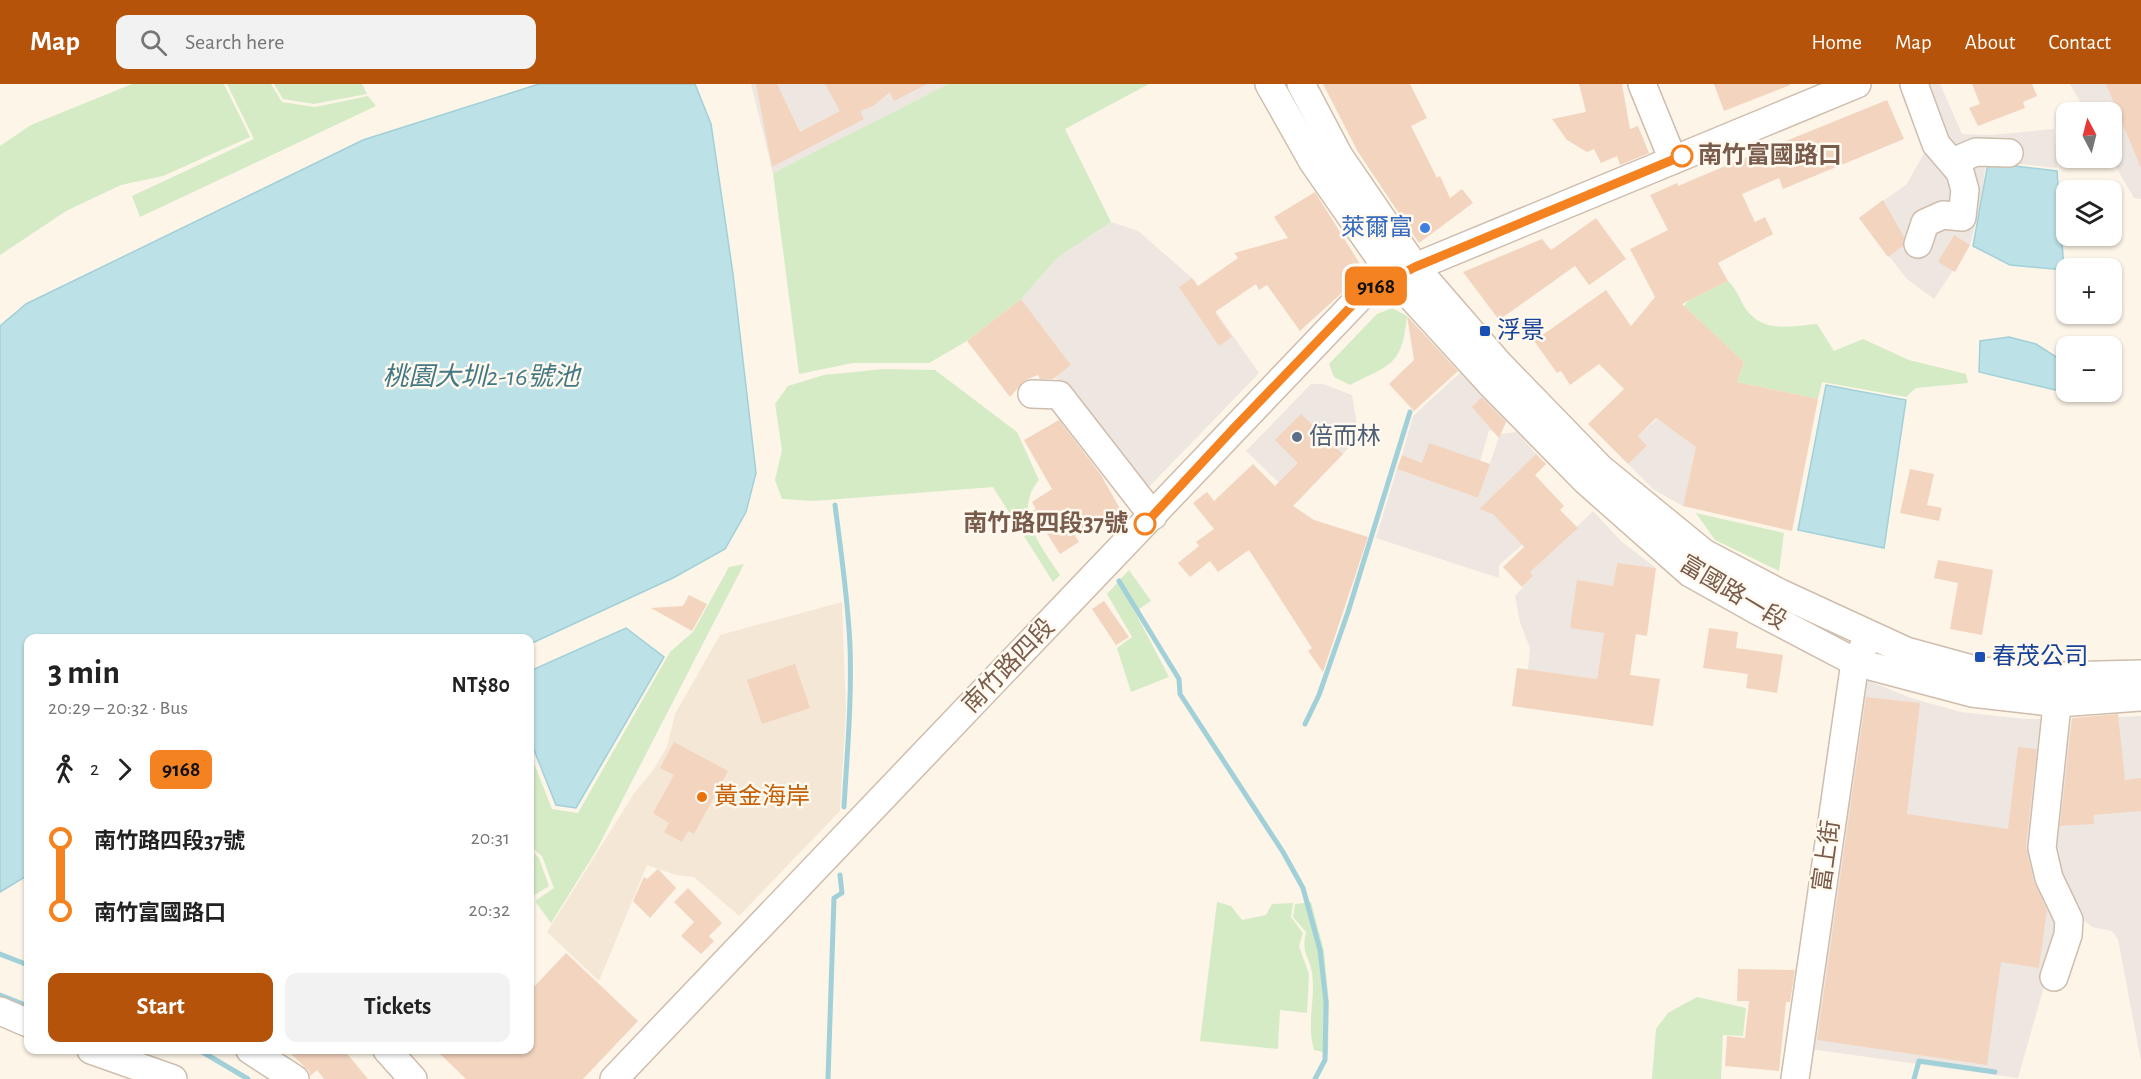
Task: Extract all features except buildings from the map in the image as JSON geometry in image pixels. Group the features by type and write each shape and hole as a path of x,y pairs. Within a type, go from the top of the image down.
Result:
{"street":[{"path":"1269,84 1313,162 1404,272"},
{"path":"1301,84 1404,272"},
{"path":"1642,84 1673,160"},
{"name":"南竹路四段","path":"614,1079 1365,292 1404,272 1857,84"},
{"path":"1914,84 1936,144 1960,172 1965,190 1962,217 1943,215 1925,223 1918,244"},
{"path":"1952,162 1976,152 2009,153"},
{"name":"富國路一段","path":"1404,272 1500,365 1600,468 1704,553 1906,651 1979,671 2060,676 2141,674"},
{"name":"富國路一段","path":"1404,272 1489,382 1586,480 1690,573 1856,662 1972,693 2058,703 2141,696"},
{"path":"1032,394 1059,395 1153,516"},
{"name":"富上街","path":"1794,1079 1856,662 1870,635"},
{"path":"2054,977 2068,935 2069,920 2049,878 2042,848 2044,807 2060,676"},
{"path":"0,1011 24,1021"},
{"path":"102,1054 173,1079"},
{"path":"256,1054 295,1079"},
{"path":"391,1054 413,1079"}],"shaded area":[{"path":"751,84 948,84 773,173"},
{"path":"1916,84 1940,84 1962,134 1991,135 2054,129 2056,168 1986,160 1981,202 1970,245 1934,299 1907,279 1859,218 1907,184 1924,153 1900,90"},
{"path":"2070,84 2141,84 2141,199 2134,198 2117,168 2122,168 2122,102 2080,102"},
{"path":"1111,222 1138,231 1192,278 1259,373 1145,491 1055,377 1071,365 1021,299 1057,258"},
{"path":"1462,371 1508,420 1495,432 1489,430 1480,461 1422,463 1402,455 1413,416"},
{"path":"1311,384 1323,384 1352,395 1359,437 1298,501 1246,451"},
{"path":"1657,419 1680,435 1702,421 1683,506 1653,489 1628,464 1647,446 1638,436"},
{"path":"1517,432 1536,454 1480,508 1495,514 1522,545 1499,565 1499,578 1376,538 1397,469 1478,498 1500,434"},
{"path":"1593,511 1622,542 1656,568 1617,563 1613,586 1577,581 1604,633 1597,679 1528,670 1530,648 1520,622 1515,596 1533,576 1530,572"},
{"path":"842,602 846,710 840,811 739,916 694,877 676,875 647,865 599,981 547,932 635,792 654,769 667,747 675,714 720,635"},
{"path":"1862,678 1911,698 1961,712 2025,719 2058,719 2038,830 2061,927 2018,1078 1810,1049"},
{"path":"2141,716 2141,1061 2118,939 2112,931 2092,927 2082,919 2057,881 2047,834 2072,719"}],"green space":[{"path":"132,84 224,84 250,137 163,176 121,185 66,211 0,255 0,146 31,125"},
{"path":"227,84 271,84 282,102 315,107 368,96 376,106 140,217 132,196 254,139"},
{"path":"274,84 362,84 367,94 314,104 283,99"},
{"path":"948,84 1149,84 1065,129 1111,222 1057,258 1021,299 967,341 929,363 853,363 799,374 773,173"},
{"path":"1728,281 1749,313 1764,323 1781,327 1817,324 1834,351 1863,339 1909,360 1966,374 1968,383 1916,388 1906,397 1822,382 1818,399 1737,382 1744,362 1684,306 1688,301"},
{"path":"1392,308 1407,316 1402,345 1398,354 1385,367 1350,385 1334,377 1329,364 1377,314"},
{"path":"884,369 935,370 1017,432 1039,480 1031,492 1028,504 1029,516 1038,541 1060,575 1053,582 993,487 814,501 782,499 775,480 782,450 775,404 788,386 824,375"},
{"path":"1696,513 1784,533 1779,571 1715,540"},
{"path":"744,564 596,851 551,923 535,901 554,888 542,856 534,849 534,763 552,809 578,813 670,652 693,632 729,567"},
{"path":"1129,570 1151,601 1135,612 1169,677 1131,692 1117,648 1132,637 1107,594"},
{"path":"534,853 539,858 549,886 534,895"},
{"path":"1217,902 1231,906 1242,920 1266,915 1272,904 1293,903 1291,917 1303,933 1299,946 1309,974 1307,1013 1280,1010 1278,1049 1200,1041"},
{"path":"1311,902 1324,951 1329,1004 1328,1053 1314,1050 1311,1030 1313,983 1311,967 1305,950 1306,932 1293,917 1295,904"},
{"path":"1697,997 1746,1008 1743,1036 1723,1035 1721,1079 1652,1079 1656,1029 1668,1013"}],"water":[{"name":"桃園大圳2-16號池","path":"539,84 695,84 711,124 733,274 756,473 746,512 725,549 673,578 534,642 534,634 24,634 24,877 0,892 0,326 26,304 363,140"},
{"path":"1988,163 2057,171 2056,246 2062,246 2063,258 2056,258 2056,269 2010,265 1973,246"},
{"path":"2009,337 2036,344 2056,357 2056,390 1979,372 1980,341"},
{"path":"1826,385 1906,400 1884,548 1798,530"},
{"path":"626,628 664,657 576,808 556,805 534,750 534,669"}],"waterway":[{"path":"1305,724 1319,695 1348,612 1410,412"},
{"path":"835,505 850,646 850,707 844,807"},
{"path":"1119,581 1179,679 1180,694 1283,852 1303,888 1320,950 1326,1002 1325,1060 1315,1079"},
{"path":"828,1079 834,898 842,893 840,875"},
{"path":"0,954 24,963"},
{"path":"0,995 24,1004"},
{"path":"206,1054 248,1079"},
{"path":"1914,1079 1919,1061 1995,1072"}],"bus line":[{"name":"9168","path":"1145,524 1365,292 1415,267 1682,156"}],"place":[{"name":"南竹富國路口","path":"1682,156"},
{"name":"萊爾富","path":"1425,228"},
{"name":"浮景","path":"1485,331"},
{"name":"倍而林","path":"1297,437"},
{"name":"南竹路四段37號","path":"1145,524"},
{"name":"春茂公司","path":"1980,657"},
{"name":"黃金海岸","path":"702,797"}]}
